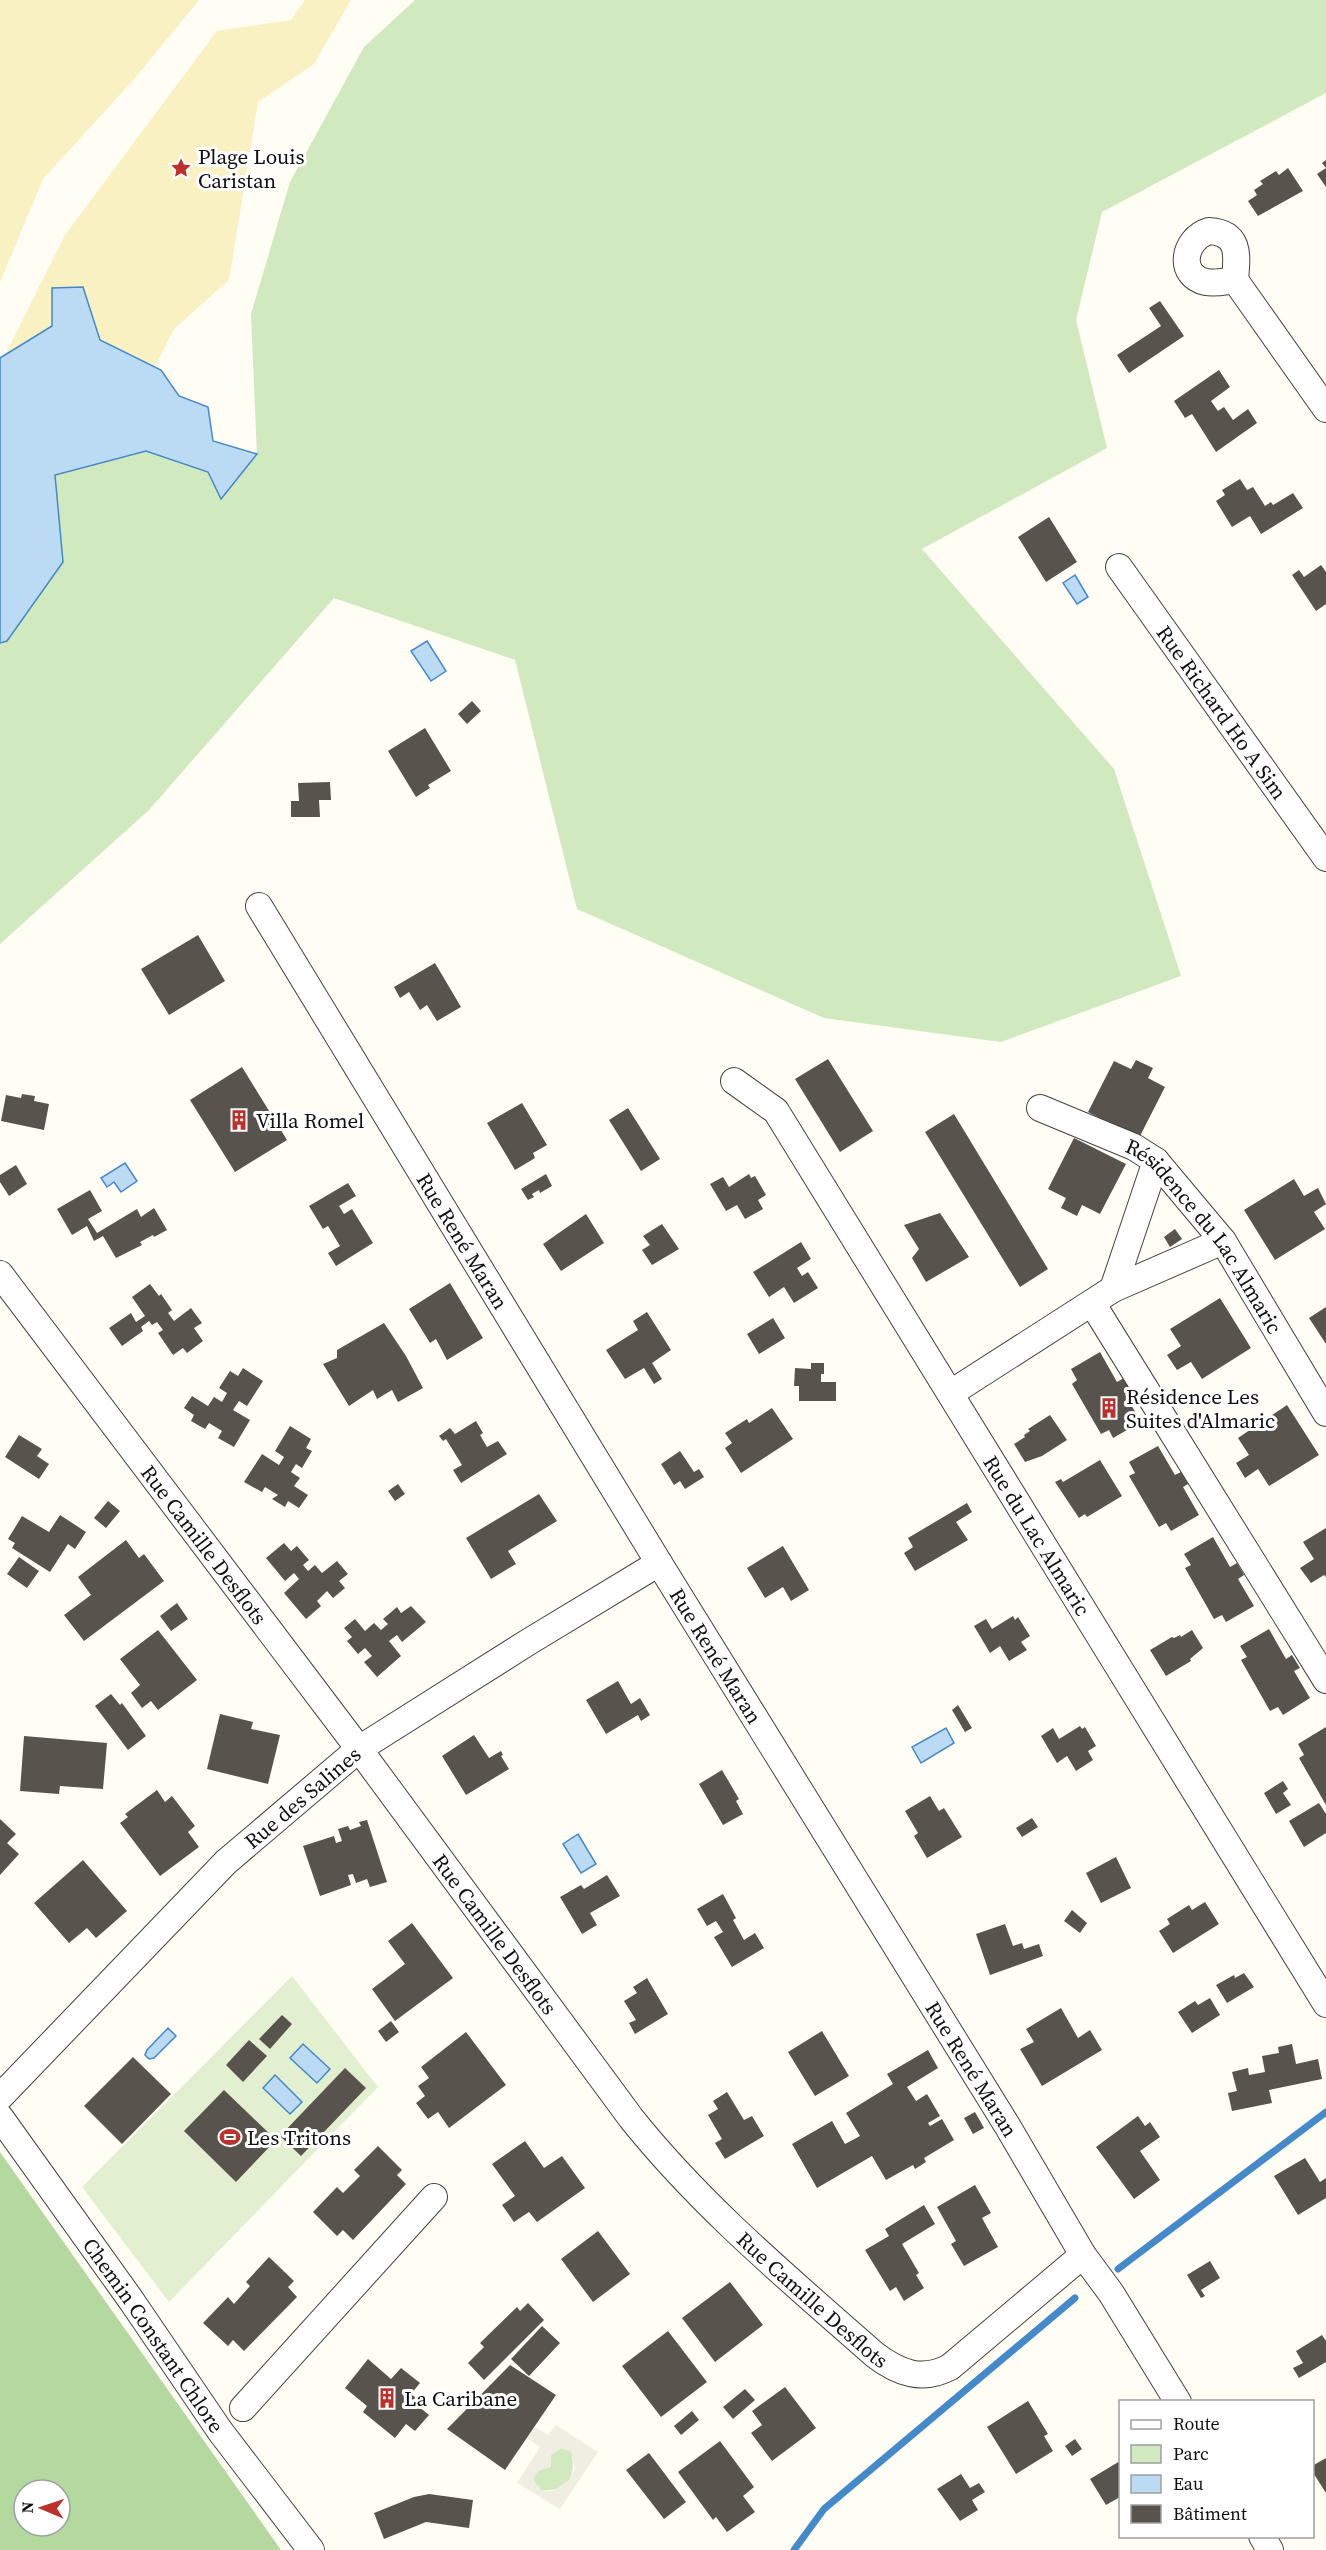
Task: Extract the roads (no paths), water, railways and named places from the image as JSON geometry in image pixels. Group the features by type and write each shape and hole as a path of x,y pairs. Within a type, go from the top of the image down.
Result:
{"street":[{"path":"1235,280 1326,410"},
{"name":"Rue Richard Ho A Sim","path":"1119,567 1326,858"},
{"name":"Rue René Maran","path":"259,906 658,1563 1008,2127 1083,2255 1111,2293 1177,2400"},
{"name":"Rue du Lac Almaric","path":"734,1081 776,1111 1326,2004"},
{"name":"Résidence du Lac Almaric","path":"1040,1108 1134,1147 1156,1161 1223,1241 1326,1413"},
{"path":"1103,1296 1156,1161"},
{"path":"951,1393 1103,1296 1223,1241"},
{"name":"Rue Camille Desflots","path":"0,1274 359,1749 631,2118 667,2163 757,2251 888,2365 913,2375 940,2372 950,2367 1083,2255"},
{"path":"1103,1296 1326,1680"},
{"name":"Rue des Salines","path":"0,2097 226,1862 359,1749 658,1563"},
{"name":"Chemin Constant Chlore","path":"0,2117 131,2300 220,2431 311,2550"},
{"path":"243,2408 434,2197"}],"water":[{"path":"83,287 100,340 161,370 179,396 208,407 213,441 257,454 221,499 208,472 146,451 55,475 63,562 7,641 0,643 0,358 52,326 52,288"},
{"path":"1075,575 1088,597 1077,604 1063,583"},
{"path":"427,641 446,671 431,681 411,651"},
{"path":"125,1163 137,1181 121,1192 114,1182 107,1187 101,1178"},
{"path":"946,1728 954,1743 921,1763 912,1747"},
{"path":"578,1834 596,1864 581,1873 563,1844"},
{"path":"168,2028 176,2036 154,2058 149,2059 145,2055 147,2050"},
{"path":"303,2044 330,2069 317,2083 290,2058"},
{"path":"275,2075 302,2102 290,2114 263,2088"}],"waterway":[{"path":"1118,2269 1326,2112"},
{"path":"794,2550 824,2509 1075,2298"}],"place":[{"name":"Plage Louis Caristan","path":"181,168"},
{"name":"Villa Romel","path":"239,1120"},
{"name":"Résidence Les Suites d'Almaric","path":"1109,1408"},
{"name":"Les Tritons","path":"230,2137"},
{"name":"La Caribane","path":"387,2398"}]}
